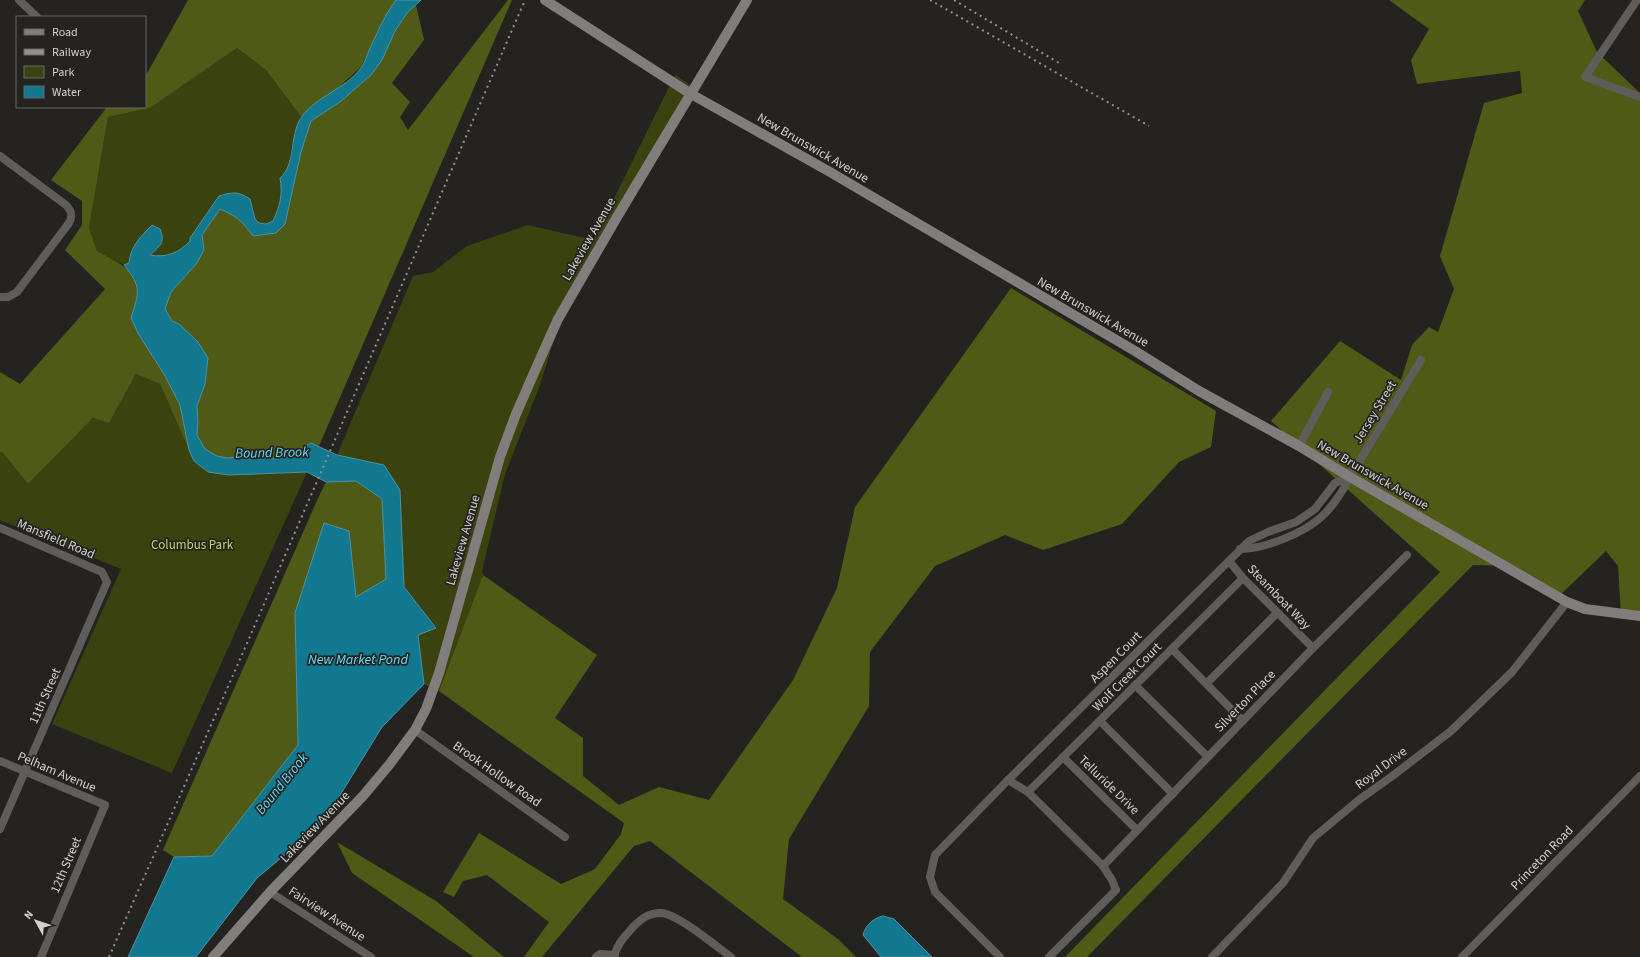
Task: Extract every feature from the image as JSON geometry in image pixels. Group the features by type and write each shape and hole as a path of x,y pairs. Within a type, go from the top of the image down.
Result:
{"street":[{"path":"19,0 37,16"},
{"name":"New Brunswick Avenue","path":"545,0 691,94 860,189 1135,351 1199,391 1299,446 1567,602 1585,609 1640,616"},
{"name":"Lakeview Avenue","path":"213,957 270,892 363,796 394,759 415,730 426,709 439,673 500,458 536,366 558,319 617,217 747,0"},
{"path":"1636,0 1585,77 1640,96"},
{"path":"3,158 66,205 71,210 72,215 69,223 17,292 4,297"},
{"name":"Jersey Street","path":"1350,477 1421,360"},
{"path":"1299,446 1328,392"},
{"name":"Aspen Court","path":"1000,957 935,892 930,877 935,855 1008,780 1240,549 1249,541 1268,532 1296,522 1315,509 1335,484 1350,477"},
{"name":"Mansfield Road","path":"0,528 102,572"},
{"name":"Silverton Place","path":"1103,866 1313,648 1407,555"},
{"name":"Steamboat Way","path":"1229,561 1243,578 1313,648"},
{"name":"11th Street","path":"0,829 106,586 107,582 102,572"},
{"name":"Wolf Creek Court","path":"1028,792 1243,578"},
{"name":"Royal Drive","path":"1212,957 1283,883 1313,838 1354,803 1391,778 1451,731 1512,672 1567,602"},
{"path":"1207,683 1277,613"},
{"path":"1172,649 1243,721"},
{"path":"1135,685 1208,757"},
{"path":"1100,721 1173,794"},
{"name":"Brook Hollow Road","path":"415,730 565,837"},
{"name":"Telluride Drive","path":"1063,757 1137,830"},
{"name":"Pelham Avenue","path":"0,761 105,805"},
{"name":"Princeton Road","path":"1462,957 1640,776"},
{"path":"1008,780 1028,792 1103,866 1112,880 1116,890 1049,957"},
{"name":"12th Street","path":"41,957 105,805"},
{"name":"Fairview Avenue","path":"270,892 371,957"},
{"path":"596,957 600,954 614,956 624,937 638,922 646,916 660,913 681,921 731,957"}],"green space":[{"path":"188,0 396,0 382,24 361,67 336,90 311,106 302,118 266,70 237,48 150,108 108,117 89,228 97,251 126,268 135,280 137,297 131,318 175,393 183,416 189,450 160,384 136,374 109,423 93,418 28,484 3,453 0,452 0,372 20,384 105,289 65,250 82,225 82,201 51,180 106,108 146,108 146,75"},
{"path":"508,0 512,0 319,446 311,443 289,455 277,459 245,456 227,458 217,456 205,449 197,435 197,406 205,384 208,358 179,324 172,321 165,309 171,292 197,263 202,235 220,209 235,215 253,236 276,233 285,224 301,152 311,121 340,102 371,75 395,31 407,13 416,5 424,40 392,83 410,102 400,117 408,130"},
{"path":"1389,0 1585,0 1578,11 1597,52 1640,93 1640,618 1621,616 1618,566 1606,551 1558,597 1508,566 1473,565 1087,957 1065,957 1440,572 1271,421 1340,341 1401,380 1412,345 1429,327 1438,332 1454,289 1440,256 1484,103 1522,93 1520,71 1417,84 1411,60 1429,29"},
{"path":"237,48 266,70 302,118 295,135 287,170 280,178 281,200 273,221 266,224 259,224 255,219 253,207 234,193 219,197 202,225 188,243 171,255 157,257 130,254 129,263 124,265 97,251 89,228 108,117 150,108"},
{"path":"675,75 698,90 558,327 540,385 505,474 482,571 483,575 439,691 424,684 418,635 436,627 404,587 400,490 337,455 413,276 433,272 467,246 528,225 594,239"},
{"path":"1011,288 1216,411 1211,447 1179,462 1122,524 1043,550 1005,535 935,566 870,652 869,706 789,839 783,899 838,939 856,957 802,957 650,841 634,846 542,957 524,957 549,922 487,875 463,881 454,897 443,892 479,833 561,884 595,869 621,834 624,823 439,691 483,575 597,655 555,718 583,738 583,776 619,805 659,787 709,800 793,680 837,588 855,507"},
{"name":"Columbus Park","path":"136,374 160,384 194,461 229,475 307,472 172,773 52,724 121,569 0,520 0,452 3,453 28,484 93,418 109,423"},
{"path":"356,481 382,499 386,579 356,597 349,531 295,613 298,745 212,856 174,857 163,850 319,496 326,482"},
{"path":"337,842 436,901 504,957 474,957 352,873"}],"water":[{"name":"New Market Pond","path":"396,0 421,0 407,13 395,31 382,60 371,75 340,102 311,121 301,152 285,224 276,233 253,236 239,220 220,209 202,235 204,250 197,263 171,292 165,309 172,321 179,324 198,342 208,358 205,384 197,406 197,435 205,449 217,456 227,458 245,456 277,459 289,455 311,443 337,455 384,465 400,490 404,587 436,628 418,635 424,684 382,727 323,823 257,878 196,957 128,957 174,857 212,856 298,745 295,613 324,523 349,531 356,597 386,579 382,499 356,481 326,482 307,472 229,475 208,472 194,461 189,450 180,405 164,374 139,335 131,318 136,302 137,290 134,279 124,265 129,263 131,252 134,247 152,225 160,229 162,241 159,247 150,255 167,255 181,249 190,241 190,238 219,196 238,193 250,199 255,219 259,223 266,224 273,221 280,200 280,178 285,173 288,166 294,136 299,121 312,106 346,83 361,68 388,11"},
{"path":"883,916 894,919 932,957 881,957 863,935 870,923"}],"railway":[{"path":"109,957 248,641 525,0"},
{"path":"930,0 1149,126"},
{"path":"954,0 1059,63"}],"water label":[{"name":"Bound Brook","path":"272,453"},
{"name":"Bound Brook","path":"282,784"}]}
